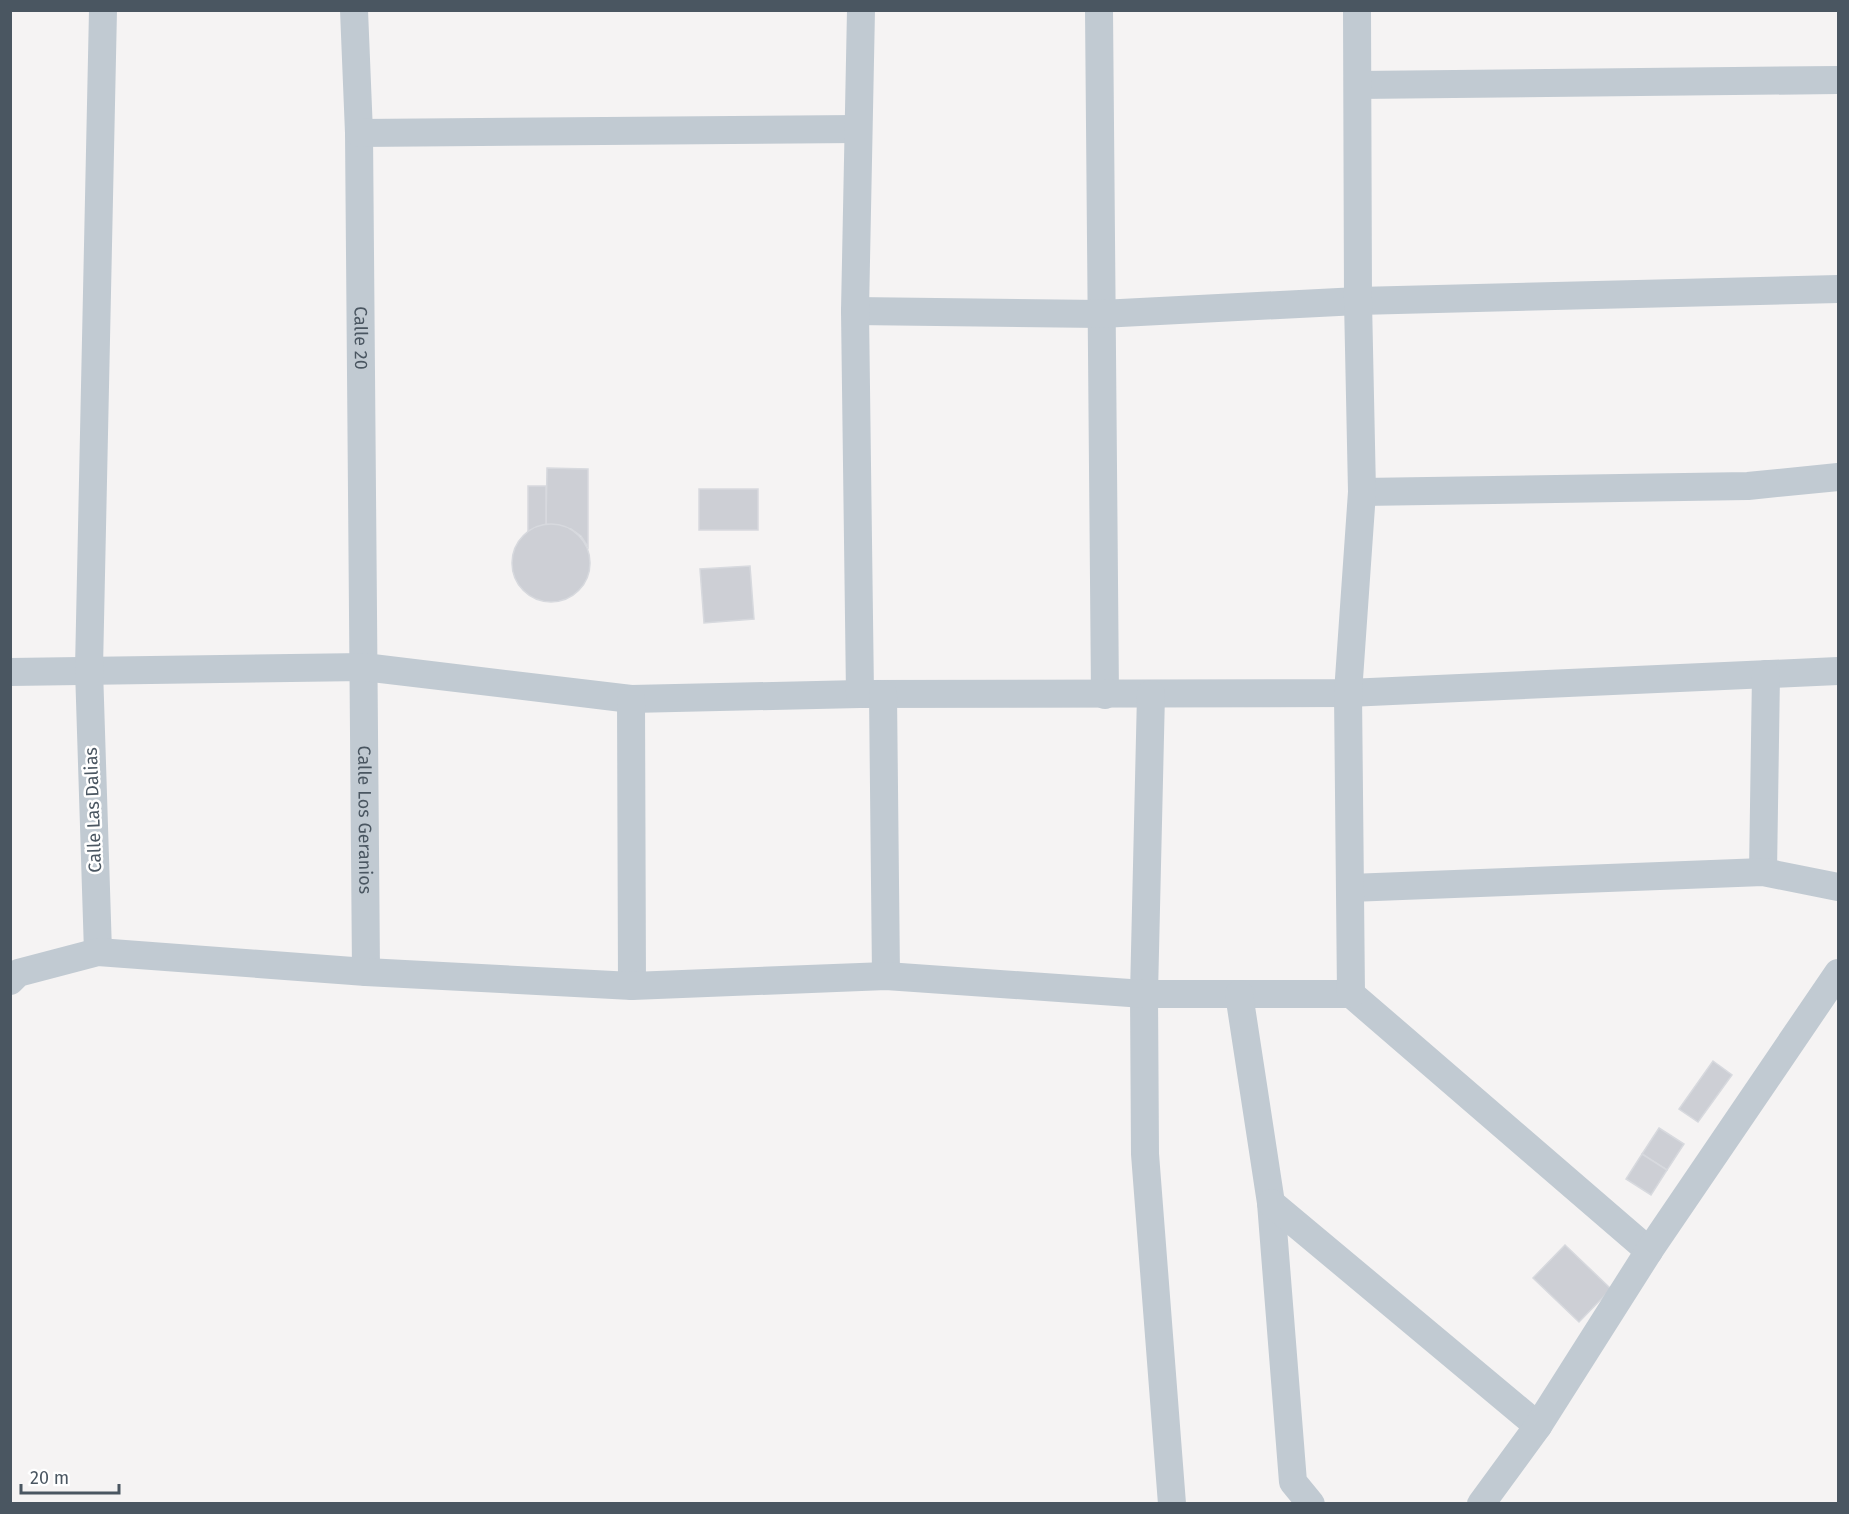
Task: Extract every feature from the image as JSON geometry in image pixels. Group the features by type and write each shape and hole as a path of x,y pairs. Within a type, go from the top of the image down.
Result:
{"street":[{"name":"Calle Las Dalias","path":"98,952 89,669 104,10"},
{"name":"Calle 20","path":"354,10 359,133 364,667"},
{"path":"861,10 855,311 886,976"},
{"path":"1099,10 1105,694"},
{"path":"1351,994 1348,693 1362,492 1358,301 1357,10"},
{"path":"1358,85 1839,80"},
{"path":"359,133 857,129"},
{"path":"855,311 1101,314 1358,301 1839,289"},
{"path":"1362,492 1748,486 1839,477"},
{"path":"10,672 89,669 364,667 631,699 872,694 1348,693 1839,671"},
{"name":"Calle Los Geranios","path":"364,667 366,972"},
{"path":"1763,872 1766,674"},
{"path":"1151,694 1144,994 1145,1154 1172,1503"},
{"path":"631,699 632,986"},
{"path":"1350,888 1763,872 1839,887"},
{"path":"10,981 18,974 98,952 366,972 632,986 886,976 1144,994 1351,994 1649,1251"},
{"path":"1481,1503 1538,1426 1649,1251 1839,974"},
{"path":"1239,994 1271,1203 1293,1482 1311,1503"},
{"path":"1271,1203 1538,1426"}],"building":[{"path":"547,468 588,469 588,547 581,536 571,529 546,524"},
{"path":"528,486 546,486 546,524 528,532"},
{"path":"699,489 758,489 758,530 699,530"},
{"path":"551,524 566,527 579,535 587,548 590,563 587,578 579,591 566,599 551,602 536,599 523,591 515,578 512,563 515,548 523,535 536,527"},
{"path":"750,566 754,619 704,623 700,569"},
{"path":"1713,1061 1732,1075 1698,1122 1679,1109"},
{"path":"1659,1128 1684,1144 1667,1170 1642,1154"},
{"path":"1642,1154 1667,1170 1651,1195 1626,1179"},
{"path":"1565,1245 1611,1289 1579,1322 1533,1278"}]}
